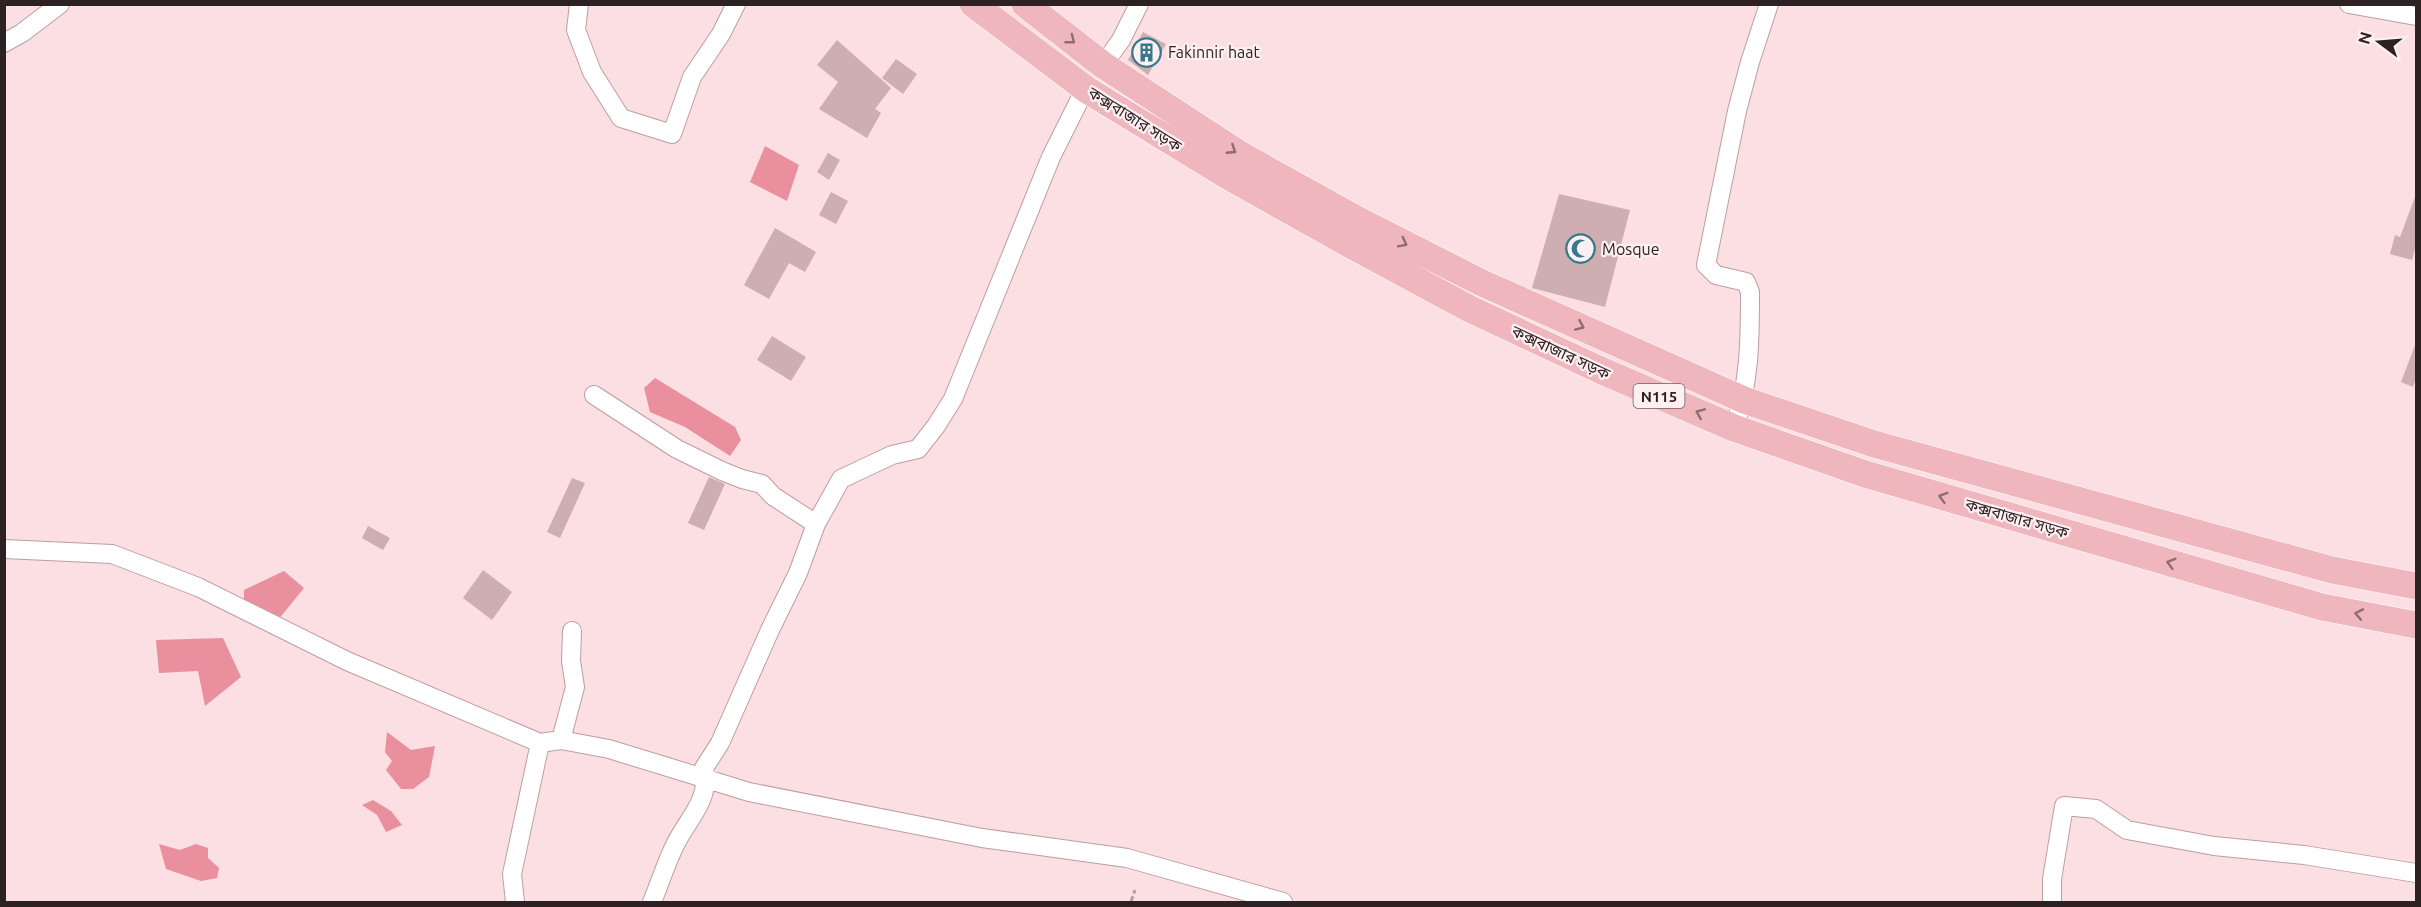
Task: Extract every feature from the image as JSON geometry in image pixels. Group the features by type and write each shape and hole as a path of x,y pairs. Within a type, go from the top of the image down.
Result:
{"highway":[{"name":"কক্সবাজার সড়ক","path":"973,4 1087,90 1236,181 1470,309 1600,370 1734,428 1865,474 2322,607 2416,625"},
{"name":"কক্সবাজার সড়ক","path":"1025,4 1103,65 1241,155 1360,221 1482,283 1744,400 1874,444 2332,570 2416,586"}],"street":[{"path":"4,43 22,33 60,4"},
{"path":"579,4 576,30 592,72 621,118 672,134 692,77 721,34 736,4"},
{"path":"1103,65 1121,40 1139,4"},
{"path":"1734,428 1744,400 1750,337 1750,292 1746,282 1716,275 1706,265 1737,111 1768,4"},
{"path":"2349,4 2416,16"},
{"path":"652,903 675,844 704,795 707,781 704,768 720,743 798,573 816,524 841,479 892,455 918,448 936,426 952,399 1051,157 1079,101 1087,90"},
{"path":"594,395 677,449 742,480 762,484 772,496 816,524"},
{"path":"4,549 112,554 198,587 347,661 540,744 561,740 609,749 707,781 749,792 982,838 1127,858 1283,903"},
{"path":"561,740 576,687 571,661 572,631"},
{"path":"515,903 512,874 540,744"},
{"path":"2052,903 2052,879 2064,806 2096,809 2127,830 2214,846 2304,855 2416,873"}],"path":[{"path":"1131,903 1135,890"}],"shaded area":[{"path":"765,146 799,165 787,201 750,182"},
{"path":"655,378 735,427 741,440 730,456 685,427 650,412 644,388"},
{"path":"284,571 304,588 278,620 244,601 244,590"},
{"path":"223,638 241,677 205,706 198,671 159,673 156,640"},
{"path":"387,732 411,750 435,746 429,777 413,789 401,789 386,770 392,761 385,752"},
{"path":"373,800 391,811 402,825 386,832 377,815 362,805"},
{"path":"159,844 180,850 196,844 208,848 208,858 219,868 217,878 201,881 166,869"}],"building":[{"name":"Fakinnir haat","path":"1143,32 1166,44 1148,75 1128,60"},
{"path":"837,40 891,88 875,109 881,113 867,138 819,109 838,82 817,65"},
{"path":"896,59 917,74 903,94 882,78"},
{"path":"828,153 840,160 829,180 817,172"},
{"path":"831,192 848,201 836,224 819,215"},
{"name":"Mosque","path":"1559,194 1630,210 1605,307 1532,288"},
{"path":"2415,197 2416,246 2412,260 2390,254 2395,235 2400,237"},
{"path":"775,228 816,252 805,272 789,263 769,299 744,285"},
{"path":"772,336 806,357 791,381 757,360"},
{"path":"2415,345 2416,378 2413,387 2401,382"},
{"path":"709,477 725,484 704,530 688,523"},
{"path":"572,478 585,483 560,538 547,532"},
{"path":"368,526 390,538 383,550 362,538"},
{"path":"483,570 512,592 492,620 463,598"}],"place":[{"name":"Fakinnir haat","path":"1147,52"},
{"name":"Mosque","path":"1581,249"}]}
